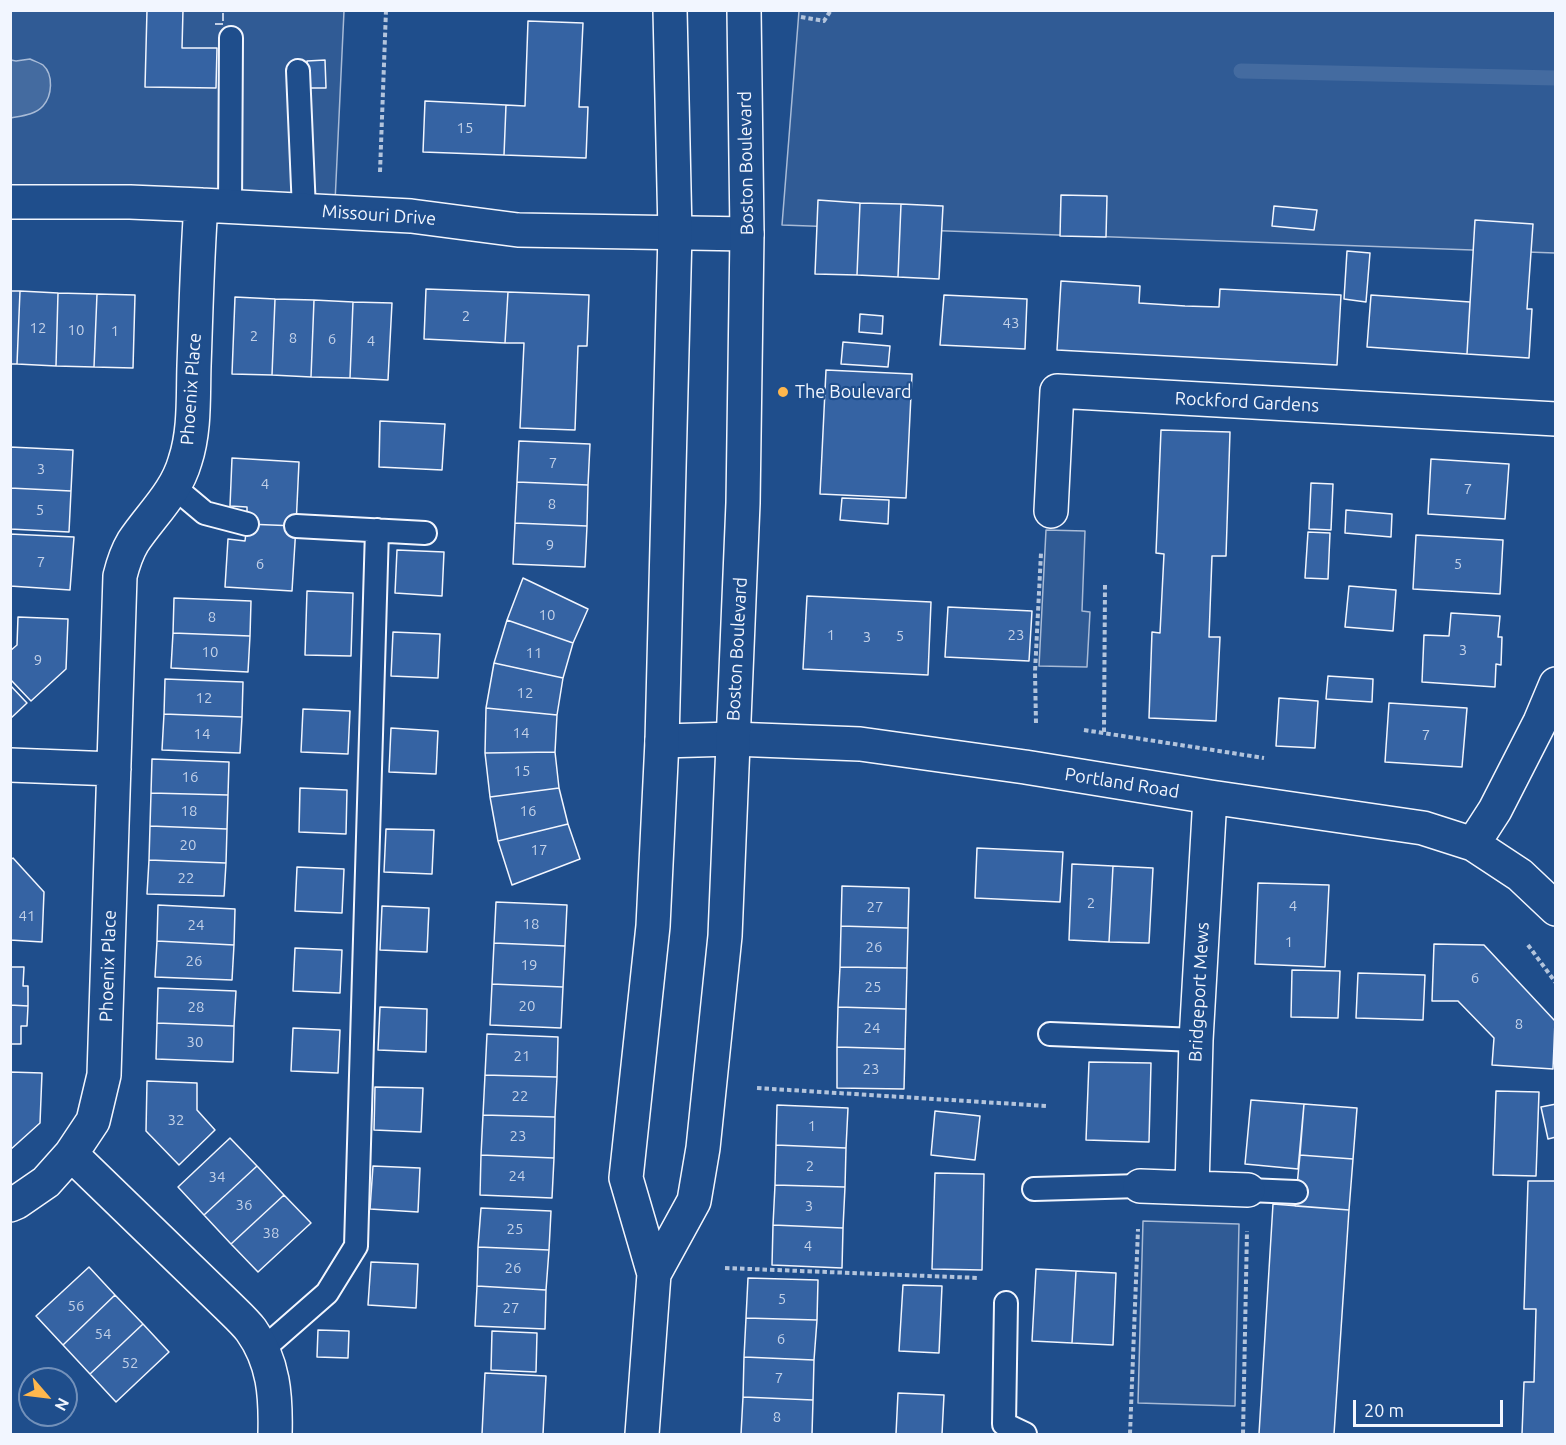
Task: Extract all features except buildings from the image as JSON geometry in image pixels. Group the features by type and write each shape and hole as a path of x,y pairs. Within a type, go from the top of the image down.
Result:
{"street":[{"name":"Boston Boulevard","path":"642,1434 654,1274 626,1178 653,926 662,741 675,233 670,10"},
{"name":"Boston Boulevard","path":"654,1274 694,1201 703,1148 725,936 743,503 747,234 744,10"},
{"name":"Missouri Drive","path":"10,202 130,202 379,214 518,230 747,234"},
{"name":"Phoenix Place","path":"10,1205 46,1182 71,1154 93,1121 105,1075 120,576 125,557 134,541 174,487 185,462 191,431 198,241 215,206"},
{"name":"Rockford Gardens","path":"1051,511 1057,391 1556,418"},
{"path":"1473,844 1505,791 1540,722 1556,684"},
{"name":"Portland Road","path":"662,741 733,739 860,744 1423,828 1473,844 1520,875 1556,909"},
{"path":"10,765 114,769"},
{"name":"Bridgeport Mews","path":"1192,1188 1197,1040 1210,797"},
{"path":"71,1154 250,1329 262,1350 273,1379 275,1434"},
{"path":"1140,1186 1248,1190"}],"lane":[{"path":"215,206 231,38"},
{"path":"298,71 304,210"},
{"path":"174,487 205,513 247,524"},
{"path":"296,526 425,533"},
{"path":"262,1350 327,1293 356,1246 377,530"},
{"path":"1050,1034 1197,1040"},
{"path":"1034,1189 1140,1186"},
{"path":"1248,1190 1296,1192"},
{"path":"1006,1302 1004,1424 1024,1434"}],"path":[{"path":"379,214 386,10"},
{"path":"801,17 824,21 831,10"},
{"path":"1035,723 1035,672 1042,528 1051,511"},
{"path":"1104,732 1105,584"},
{"path":"1523,940 1556,983"},
{"path":"757,1088 1047,1106"},
{"path":"1130,1434 1140,1186"},
{"path":"1244,1434 1248,1190"},
{"path":"725,1268 979,1278"}],"shaded area":[{"path":"10,11 344,11 335,202 11,193"},
{"path":"799,11 1555,11 1555,253 782,225"},
{"path":"30,59 47,69 50,91 46,102 36,111 11,118 11,60"},
{"path":"1046,530 1085,531 1082,611 1090,612 1087,667 1039,666"},
{"path":"1143,1221 1239,1224 1235,1406 1138,1403"}],"waterway":[{"path":"1241,71 1556,78"}],"fence":[{"path":"215,24 223,24 223,10"}],"place":[{"name":"The Boulevard","path":"783,392"}]}
